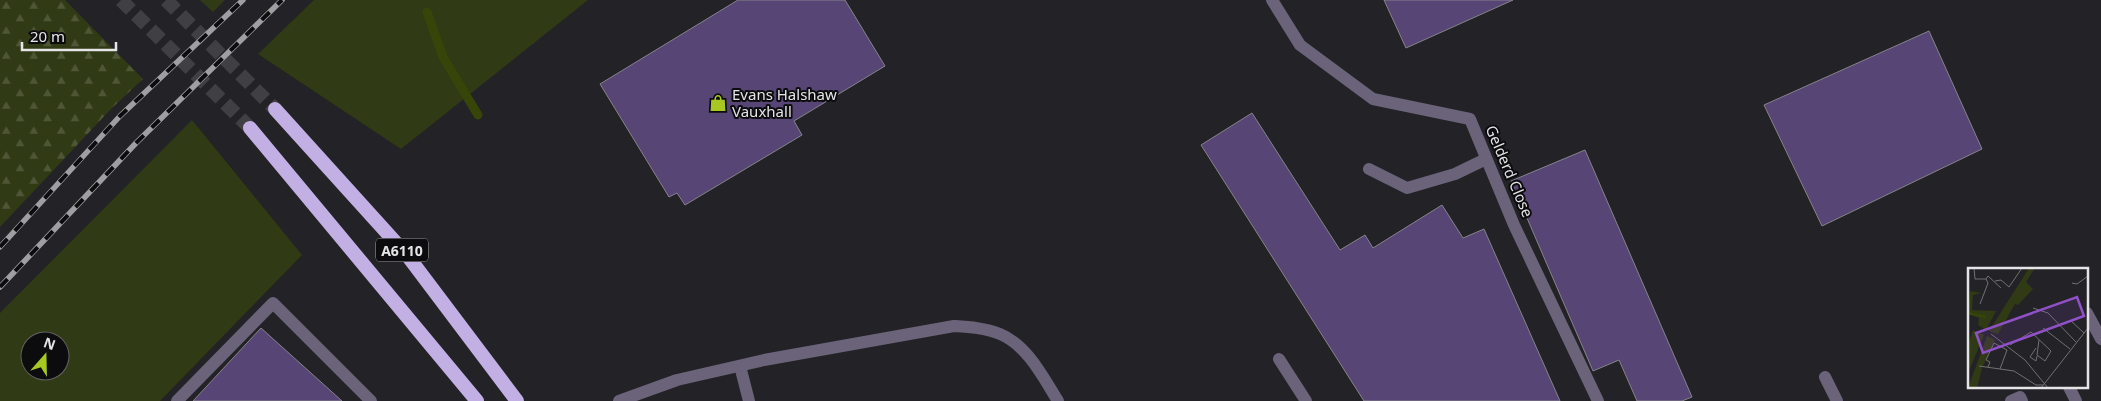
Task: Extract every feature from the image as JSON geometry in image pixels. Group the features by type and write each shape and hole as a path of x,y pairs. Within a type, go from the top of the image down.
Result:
{"highway":[{"name":"A6110","path":"275,108 406,255 517,401"},
{"name":"A6110","path":"250,128 477,401"}],"street":[{"name":"Gelderd Close","path":"1272,0 1300,45 1374,99 1470,119 1514,225 1598,401"},
{"path":"1369,169 1408,188 1455,174 1486,159"},
{"path":"176,401 273,302 371,401"},
{"path":"2088,314 2101,339"},
{"path":"619,401 677,380 740,366 954,326 979,328 1001,334 1022,349 1058,401"},
{"path":"1280,359 1306,401"},
{"path":"740,366 749,401"},
{"path":"1825,377 1837,401"},
{"path":"2070,388 2076,401"},
{"path":"2011,401 2020,397 2022,401"}],"green space":[{"path":"0,0 65,0 143,79 111,109 0,227"},
{"path":"200,0 225,0 213,12"},
{"path":"314,0 588,0 401,149 258,54"},
{"path":"192,120 302,255 160,401 0,401 0,313"}],"building":[{"name":"Evans Halshaw Vauxhall","path":"738,0 845,0 885,66 794,121 802,135 685,205 677,193 669,197 600,84"},
{"path":"1384,0 1513,0 1406,48"},
{"path":"1929,31 1982,149 1822,226 1764,105"},
{"path":"1252,113 1340,250 1365,235 1373,248 1442,205 1463,238 1484,229 1560,401 1364,401 1201,145"},
{"path":"1585,150 1692,397 1682,401 1637,401 1619,360 1593,371 1511,181"},
{"path":"261,328 342,401 193,401"}],"waterway":[{"path":"427,12 443,57 478,115"}],"tunnel":[{"path":"121,0 250,128"},
{"path":"166,0 275,109"}],"railway":[{"path":"0,247 120,116 243,0"},
{"path":"0,287 136,143 282,0"}],"place":[{"name":"Evans Halshaw Vauxhall","path":"718,103"}]}
